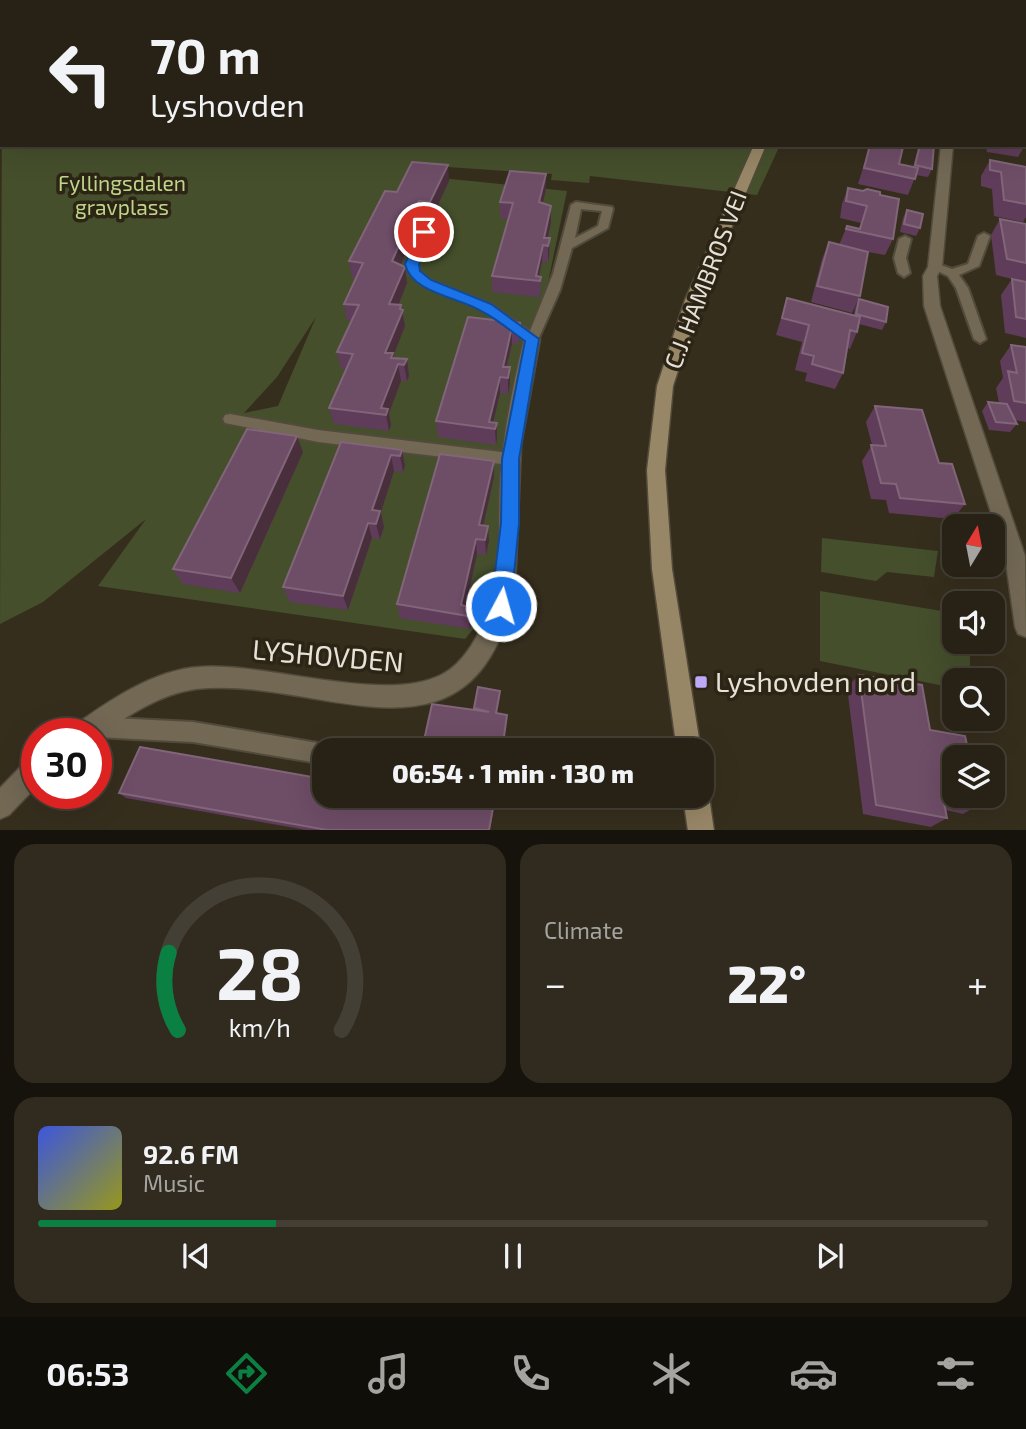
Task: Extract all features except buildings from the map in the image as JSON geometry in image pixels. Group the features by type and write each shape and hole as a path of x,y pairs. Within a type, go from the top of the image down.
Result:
{"main road":[{"name":"C.J. HAMBROS VEI","path":"687,738 662,569 656,470 665,386 693,300 759,147"},
{"path":"698,808 701,830"}],"street":[{"path":"947,147 934,267 930,276 932,306 1015,556 1026,627"},
{"name":"LYSHOVDEN","path":"106,718 140,697 198,678 247,679 382,698 422,695 456,683 476,663 501,606 510,523 511,459 532,339"},
{"path":"0,806 21,784"}],"lane":[{"path":"424,232 412,264 414,272 427,283 486,307 532,339"},
{"path":"934,267 952,273 973,266 984,236"},
{"path":"904,273 900,258 905,239"},
{"name":"LYSHOVDEN","path":"532,339 552,302 569,244"},
{"path":"952,273 962,288 980,339"},
{"path":"230,419 318,436 511,459"},
{"name":"LYSHOVDEN","path":"112,730 193,732 312,752"}],"green space":[{"name":"Fyllingsdalen gravplass","path":"2,147 779,147 757,195 590,176 589,183 551,180 552,174 418,165 412,175 567,191 539,326 520,455 485,615 465,639 98,586 146,519 43,602 0,624","holes":["316,317 278,406 244,413 277,377"]},
{"path":"822,538 938,551 934,577 887,572 876,581 821,572"},
{"path":"820,591 942,611 942,654 970,654 970,668 942,668 942,686 820,661"}],"place":[{"name":"Lyshovden nord","path":"701,682"}],"route":[{"path":"424,232 412,264 414,272 427,283 486,307 532,339 511,459 510,523 501,606"}]}
